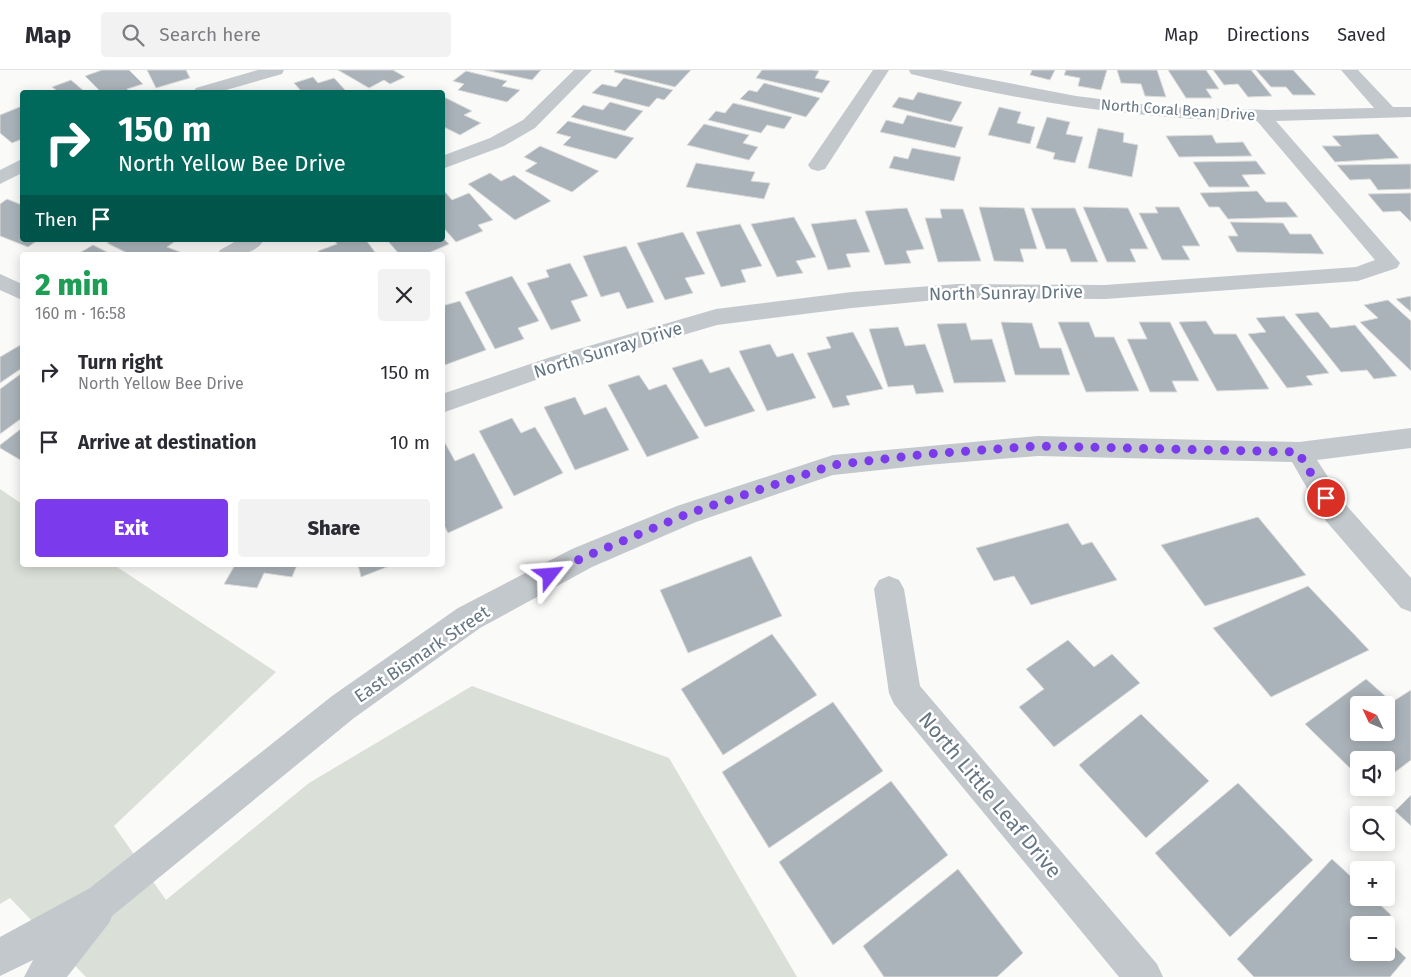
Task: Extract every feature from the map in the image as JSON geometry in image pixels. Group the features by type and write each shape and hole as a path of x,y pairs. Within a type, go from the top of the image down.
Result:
{"street":[{"path":"209,90 276,70"},
{"path":"445,162 497,142 529,124 584,70"},
{"path":"818,165 881,70"},
{"name":"North Coral Bean Drive","path":"917,70 1055,98 1132,110 1262,116 1411,112"},
{"path":"1349,70 1389,113"},
{"name":"North Sunray Drive","path":"445,403 559,363 716,317 852,300 957,291 1105,292 1358,274 1389,263 1262,116"},
{"path":"0,178 20,166"},
{"path":"233,252 250,242"},
{"path":"0,281 20,293"},
{"name":"East Bismark Street","path":"0,957 103,900 344,707 469,618 582,558 687,514 833,465 927,454 1038,446 1298,452 1411,438"},
{"path":"1298,452 1336,513 1411,599"},
{"name":"North Little Leaf Drive","path":"889,589 905,694 1144,977"},
{"name":"East Bismark Street","path":"43,977 103,900"}],"shaded area":[{"path":"0,489 20,503 20,567 117,567 276,672 114,826 166,900 309,783 472,686 669,758 797,977 86,977 10,898 0,904"}],"building":[{"path":"102,70 129,70 143,84 127,89 128,90 99,90 85,76"},
{"path":"147,70 186,70 190,78 156,88"},
{"path":"338,70 393,70 405,77 390,84 384,80 369,88"},
{"path":"485,70 541,70 532,80"},
{"path":"615,70 691,70 675,87 614,72"},
{"path":"762,70 813,70 819,71 815,78 830,81 822,93 756,78"},
{"path":"1032,70 1055,70 1050,80 1030,75"},
{"path":"1066,70 1107,70 1101,90 1078,86 1080,78 1064,75"},
{"path":"1117,70 1157,70 1166,97 1145,96 1141,84 1121,83"},
{"path":"1168,70 1206,70 1219,89 1206,89 1212,98 1186,98"},
{"path":"1213,70 1251,70 1272,96 1248,97 1238,84 1224,85"},
{"path":"1256,70 1293,70 1316,95 1293,95 1286,87 1271,87"},
{"path":"466,71 507,81 502,86 520,90 507,102 458,90 464,84 453,81"},
{"path":"313,77 318,83 334,78 345,90 300,90 294,83"},
{"path":"624,78 673,90 664,100 657,98 649,107 592,93 602,84 616,87"},
{"path":"71,80 83,90 56,90 52,87"},
{"path":"764,83 820,98 806,117 740,99 749,90 757,92"},
{"path":"918,92 962,102 951,122 892,107 899,97 913,100"},
{"path":"445,98 472,111 464,115 481,123 460,135 445,128"},
{"path":"610,102 643,111 625,131 571,117 583,105 603,110"},
{"path":"733,103 792,117 784,129 767,125 761,133 708,120 716,111 725,113"},
{"path":"20,107 20,140 12,143 0,133 0,115"},
{"path":"999,107 1021,112 1017,123 1035,127 1030,144 988,135"},
{"path":"907,115 963,127 955,148 880,132 886,120 903,124"},
{"path":"1047,117 1070,122 1066,134 1083,137 1075,163 1053,159 1055,153 1036,148"},
{"path":"568,121 634,138 616,159 563,145 571,137 556,133"},
{"path":"704,124 749,135 743,143 758,147 749,160 687,145"},
{"path":"1098,128 1124,133 1123,142 1138,145 1132,177 1088,168"},
{"path":"1378,134 1399,158 1335,162 1322,146 1341,146 1332,136"},
{"path":"1212,135 1216,143 1243,142 1252,156 1179,157 1166,136"},
{"path":"540,146 599,171 572,192 525,171 537,163 524,157"},
{"path":"912,148 961,157 954,181 889,168 894,156 908,159"},
{"path":"1256,161 1266,174 1242,175 1250,187 1209,187 1193,162"},
{"path":"696,163 755,172 751,181 770,183 764,199 686,187"},
{"path":"1411,164 1411,189 1378,190 1370,179 1350,180 1337,165"},
{"path":"490,173 501,181 514,175 551,201 515,220 468,184"},
{"path":"1257,191 1266,202 1286,202 1298,217 1228,219 1219,207 1209,207 1200,193"},
{"path":"445,192 452,200 469,193 493,220 478,225 483,231 456,242 445,229"},
{"path":"1411,193 1411,222 1400,211 1383,212 1368,194"},
{"path":"7,199 20,204 20,242 35,242 28,247 0,236 0,204"},
{"path":"979,207 1024,208 1037,249 1020,249 1024,262 994,261"},
{"path":"1083,207 1128,208 1148,249 1130,249 1136,262 1107,262"},
{"path":"1155,207 1179,207 1200,246 1182,246 1190,260 1162,260 1139,213 1158,213"},
{"path":"907,208 924,249 906,251 911,263 885,265 865,211"},
{"path":"1031,208 1075,208 1098,262 1071,262 1066,249 1046,249"},
{"path":"940,209 963,209 981,261 938,262 925,218 942,218"},
{"path":"794,217 816,257 796,261 803,273 777,277 751,224"},
{"path":"856,219 870,252 846,254 851,267 828,270 811,224"},
{"path":"1230,222 1283,223 1290,234 1311,234 1324,254 1237,252 1228,236 1238,236"},
{"path":"740,224 762,266 741,270 746,282 721,287 696,232"},
{"path":"683,232 705,274 685,278 693,293 665,300 637,243"},
{"path":"445,240 449,244 431,252 397,252 389,242 445,242"},
{"path":"174,242 167,247 180,252 125,252 107,243"},
{"path":"336,242 367,242 375,252 318,251 337,244"},
{"path":"93,245 107,252 81,252"},
{"path":"626,246 654,302 627,309 619,292 601,297 583,256"},
{"path":"570,263 588,296 571,301 581,321 551,330 527,283 549,277 546,270"},
{"path":"512,276 539,321 518,328 524,339 495,349 465,292"},
{"path":"1411,296 1411,312 1396,299"},
{"path":"1388,300 1411,321 1411,371 1360,322 1378,318 1364,305"},
{"path":"460,301 486,350 445,365 445,305"},
{"path":"1318,312 1331,328 1355,325 1397,376 1374,379 1367,370 1341,372 1295,314"},
{"path":"1284,316 1329,373 1306,376 1313,385 1287,388 1248,334 1266,332 1256,318"},
{"path":"1206,321 1214,334 1236,334 1269,389 1217,391 1179,322"},
{"path":"1001,322 1032,323 1040,348 1061,348 1070,375 1015,375"},
{"path":"1058,322 1089,322 1095,337 1114,337 1139,391 1086,392"},
{"path":"1139,322 1170,322 1199,381 1172,381 1177,392 1150,392 1127,339 1147,339"},
{"path":"966,323 971,340 992,339 1006,382 954,383 937,324"},
{"path":"898,327 905,346 925,344 944,392 916,394 913,385 888,387 869,329"},
{"path":"853,332 883,389 846,396 850,405 833,408 807,353 831,348 826,337"},
{"path":"770,344 777,357 793,353 816,398 767,411 739,351"},
{"path":"20,345 20,369 0,383 0,357"},
{"path":"702,359 710,373 729,367 755,411 705,427 672,368"},
{"path":"20,374 20,419 0,434 0,389"},
{"path":"639,375 649,390 666,384 699,438 647,457 608,385"},
{"path":"575,397 584,415 606,407 629,450 575,470 544,407"},
{"path":"512,418 521,433 535,427 563,473 514,496 479,431"},
{"path":"20,430 20,460 0,448 0,445"},
{"path":"445,443 455,461 474,453 503,508 448,533 445,527"},
{"path":"1258,517 1306,575 1205,606 1161,545"},
{"path":"1068,523 1082,545 1092,542 1117,580 1031,605 1014,576 994,581 976,548"},
{"path":"751,556 782,616 688,653 660,590"},
{"path":"234,567 296,567 292,577 264,573 257,588 224,584"},
{"path":"358,567 387,567 361,577"},
{"path":"1308,586 1369,650 1271,697 1213,628"},
{"path":"772,634 817,695 723,755 681,689"},
{"path":"1068,640 1094,667 1112,654 1140,683 1054,747 1019,707 1044,689 1026,669"},
{"path":"1366,679 1385,696 1350,696 1350,741 1395,741 1395,700 1411,690 1411,760 1395,772 1395,751 1350,751 1350,768 1305,724"},
{"path":"833,702 883,771 769,848 722,772"},
{"path":"1141,714 1209,781 1146,838 1079,765"},
{"path":"891,781 948,855 833,945 779,862"},
{"path":"1238,783 1313,860 1230,937 1155,853"},
{"path":"1411,795 1411,826 1395,811"},
{"path":"1332,859 1350,876 1350,906 1381,906 1391,915 1350,916 1350,961 1395,961 1395,947 1406,958 1390,977 1254,977 1237,959"},
{"path":"958,869 1023,953 997,977 884,977 863,946"}],"route":[{"path":"550,575 582,558 687,514 833,465 927,454 1038,446 1195,448 1298,452 1326,498"}]}
